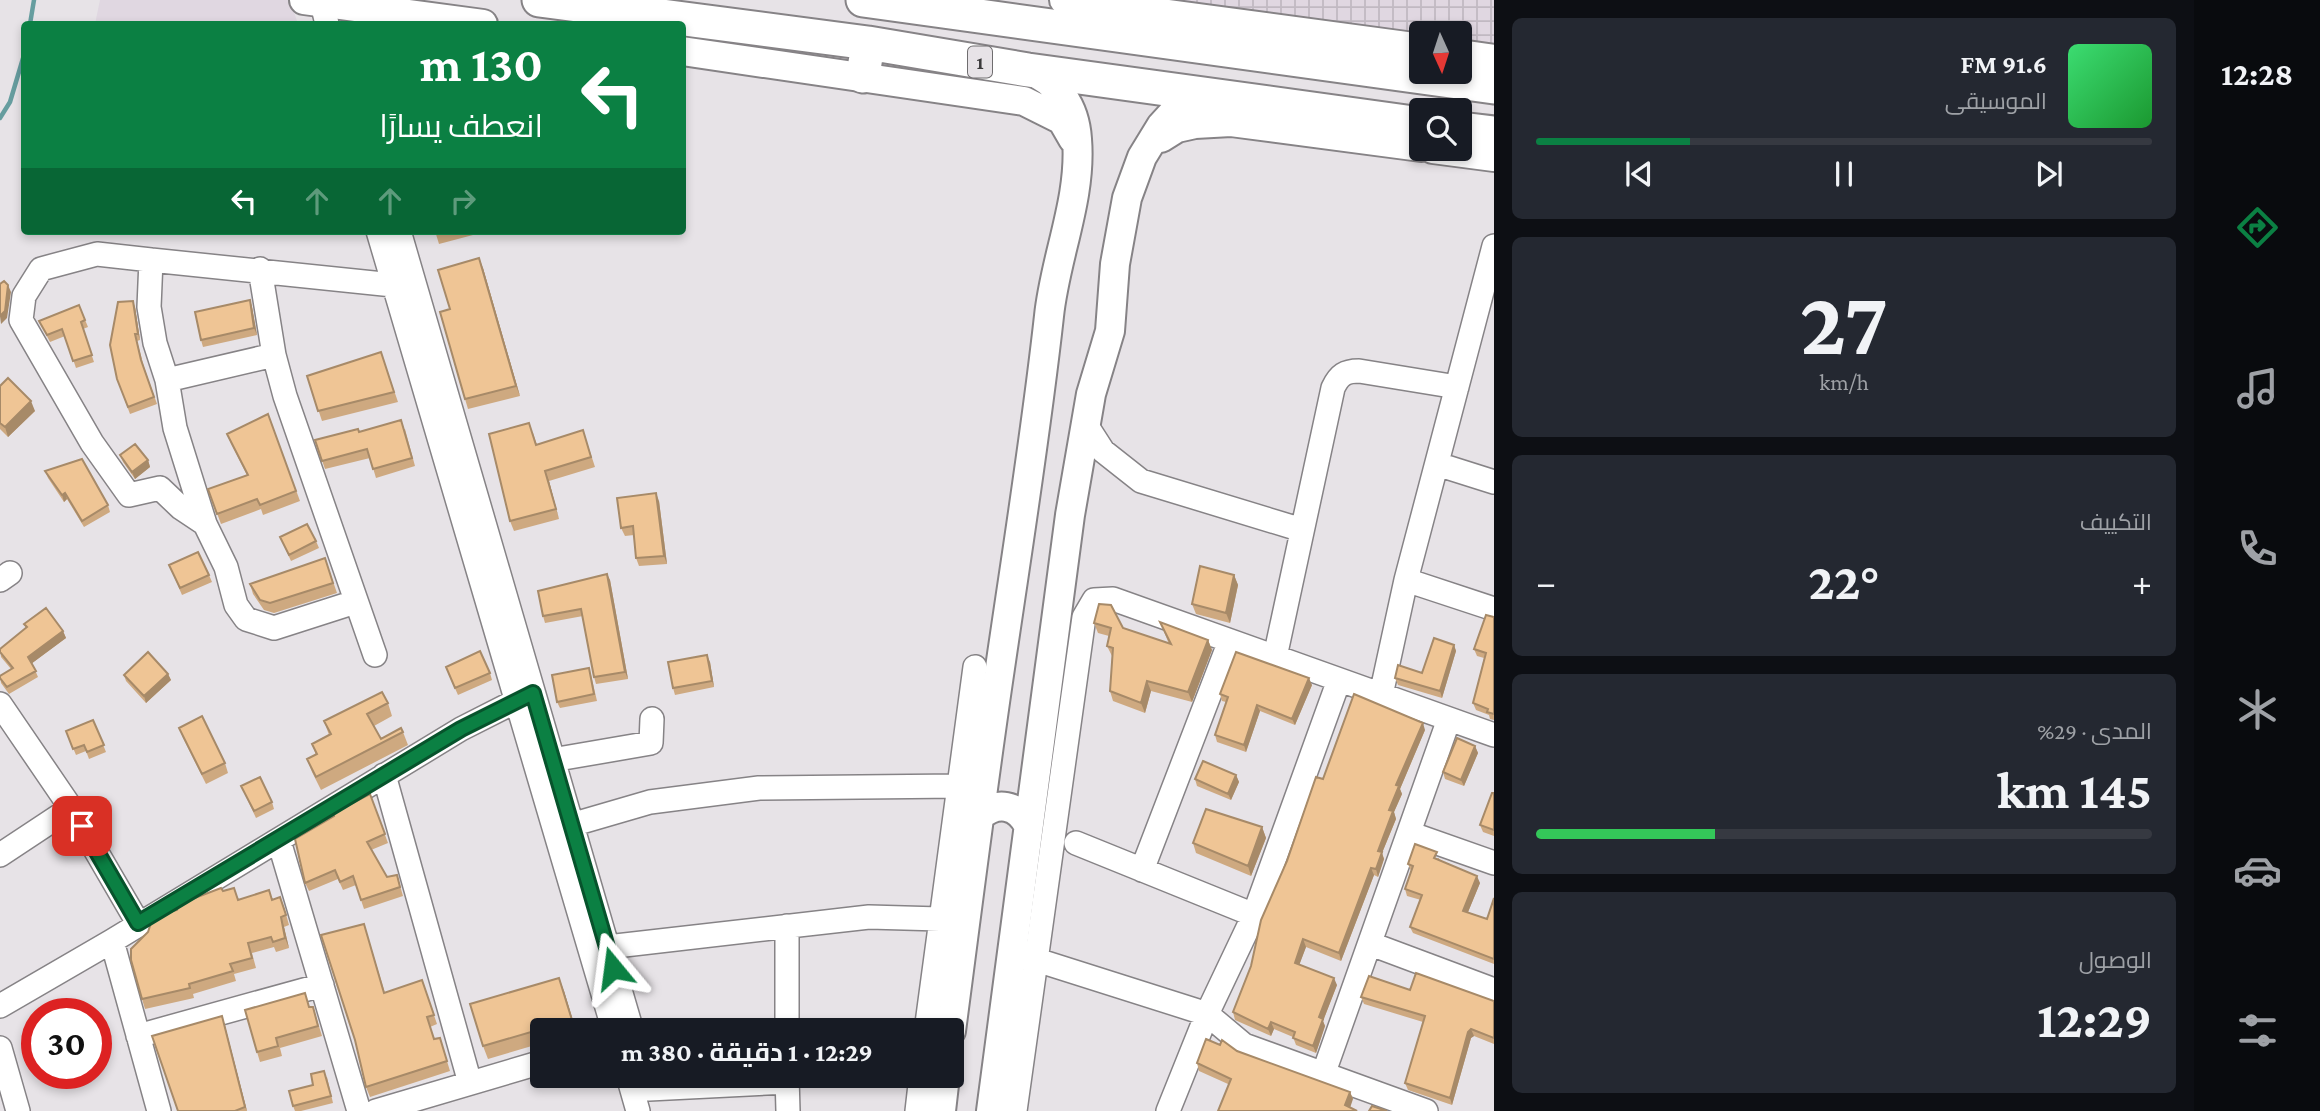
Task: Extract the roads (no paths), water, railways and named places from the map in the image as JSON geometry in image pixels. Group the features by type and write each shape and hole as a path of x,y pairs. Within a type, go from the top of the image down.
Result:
{"highway":[{"name":"1","path":"539,0 868,43 1028,70 1223,97 1409,134"},
{"name":"1","path":"863,0 1409,61"},
{"path":"863,75 868,43"},
{"name":"1","path":"1472,80 1494,87"},
{"path":"1472,130 1494,133"}],"main road":[{"path":"1073,1 1409,60"},
{"path":"318,9 450,21"},
{"path":"686,52 863,75 1031,104 1062,120 1071,132 1077,151"},
{"path":"1472,56 1494,59"},
{"path":"953,1018 980,816 987,669 1046,365 1052,295 1073,203 1076,128 1066,101 1048,80 1028,70"},
{"path":"991,1111 1023,956 1028,825 1085,423 1110,331 1115,264 1127,198 1143,154 1172,114 1196,101 1223,97"},
{"path":"1143,154 1177,128 1214,122 1409,134"},
{"path":"1472,154 1494,157"},
{"path":"980,816 997,806 1007,806 1024,816 1028,825"},
{"path":"941,1111 944,1088"}],"street":[{"path":"379,235 525,696 552,760 628,1018"},
{"path":"400,235 611,1018"},
{"path":"1381,695 1406,580 1494,246"},
{"path":"205,524 181,508 160,488 129,495 92,443 21,320 24,296 41,269 97,254 393,285"},
{"path":"151,260 149,307 155,343 167,380 175,428 205,524 226,568 236,605 246,619 274,628 355,602"},
{"path":"260,269 274,355 355,602 375,654"},
{"path":"167,380 274,355"},
{"path":"1275,657 1333,388 1339,377 1359,371 1457,387"},
{"path":"1085,423 1108,457 1141,481 1301,530"},
{"path":"1437,464 1494,482"},
{"path":"1406,580 1494,609"},
{"path":"1015,1111 1023,956 1086,610 1100,598 1113,599 1494,735"},
{"path":"1142,870 1230,641"},
{"path":"928,1018 960,786 987,669"},
{"path":"1168,1111 1207,1014 1254,915 1339,680"},
{"path":"0,1006 279,841 384,775 525,696"},
{"path":"4,716 71,808 138,923"},
{"path":"552,760 651,743 652,719"},
{"path":"1324,1072 1449,719"},
{"path":"384,775 470,1083"},
{"path":"571,825 650,802 759,788 960,786"},
{"path":"0,855 71,808"},
{"path":"1409,833 1494,863"},
{"path":"279,841 359,1111"},
{"path":"1076,843 1254,915"},
{"path":"607,947 869,917 940,919"},
{"path":"787,926 787,1018"},
{"path":"112,941 159,1111"},
{"path":"1371,944 1494,990"},
{"path":"1023,956 1207,1014 1244,1045 1426,1111"},
{"path":"138,1035 322,985"},
{"path":"0,1048 18,1111"},
{"path":"376,1111 530,1066"},
{"path":"631,1088 638,1111"},
{"path":"650,1092 692,1088"},
{"path":"788,1088 788,1111"},
{"path":"917,1111 920,1088"}],"waterway":[{"path":"30,21 34,0"},
{"path":"0,118 10,102 21,65"}]}
